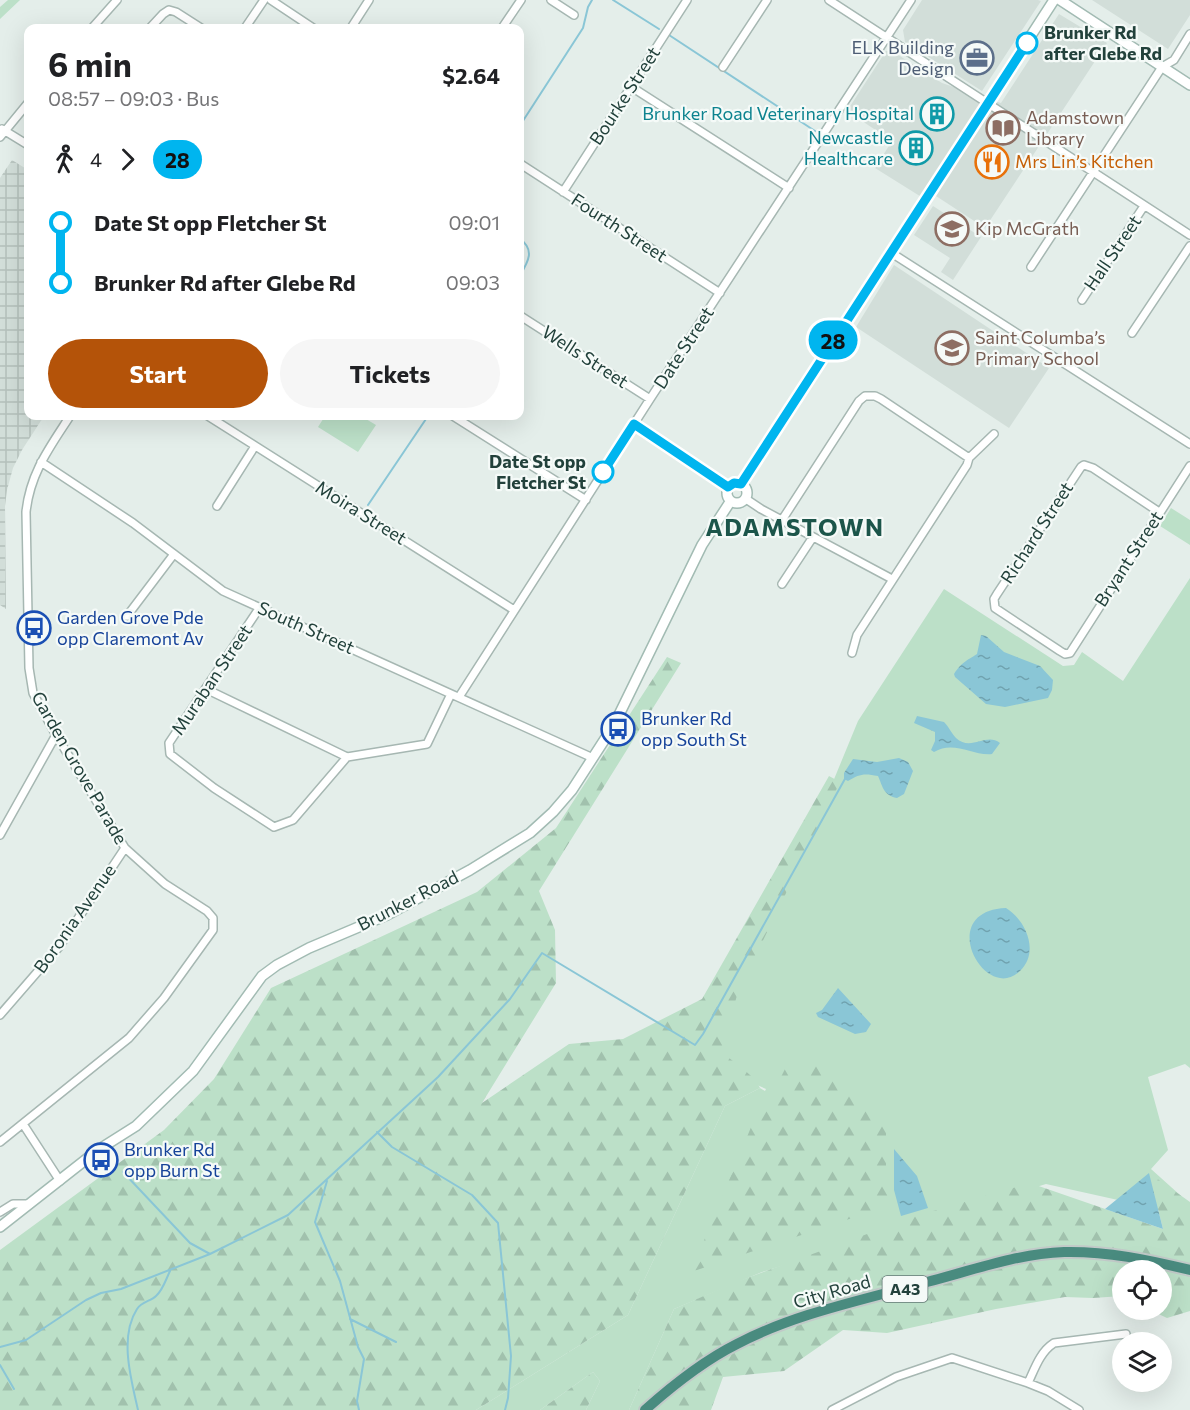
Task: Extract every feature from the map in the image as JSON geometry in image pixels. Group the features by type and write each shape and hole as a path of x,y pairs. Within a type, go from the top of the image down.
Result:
{"highway":[{"name":"City Road","path":"645,1410 671,1387 738,1343 796,1319 1023,1256 1066,1252 1115,1254 1190,1270"}],"main road":[{"path":"741,484 1054,0"},
{"path":"1060,0 1190,85"},
{"path":"734,483 741,484 747,490 746,499 739,504 730,502 726,495 728,487 734,483"},
{"name":"Brunker Road","path":"0,1227 98,1150 136,1126 193,1071 262,976 309,948 397,909 470,870 530,833 553,812 572,790 614,725 702,545 730,502"}],"street":[{"path":"96,24 117,0"},
{"path":"248,24 264,0"},
{"path":"271,0 307,24"},
{"path":"354,24 369,0"},
{"path":"505,24 521,0"},
{"path":"551,0 574,15"},
{"name":"Bourke Street","path":"563,192 687,0"},
{"path":"723,67 767,0"},
{"path":"829,0 1190,235"},
{"name":"Date Street","path":"459,697 650,399 911,0"},
{"path":"154,24 169,10 195,24"},
{"path":"1031,267 1162,67 1174,60 1190,34"},
{"path":"630,86 789,188"},
{"path":"24,107 1,132 24,144"},
{"name":"Fourth Street","path":"524,166 720,293"},
{"name":"Hall Street","path":"1082,300 1144,206"},
{"path":"1132,333 1190,246"},
{"path":"890,252 1190,444"},
{"name":"Wells Street","path":"524,318 650,399"},
{"path":"782,520 859,401 865,396 876,396 969,458"},
{"name":"Garden Grove Parade","path":"0,1142 129,1038 164,998 213,930 213,918 207,911 165,884 124,848 33,693 29,668 26,512 28,493 41,462 67,420"},
{"name":"Moira Street","path":"214,420 514,610"},
{"path":"459,420 586,500"},
{"path":"634,424 728,487"},
{"path":"852,652 856,635 967,465 969,458 994,434"},
{"path":"217,507 255,446"},
{"name":"South Street","path":"41,462 133,522 223,591 593,758"},
{"name":"Richard Street","path":"1070,652 1065,654 998,610 993,604 997,594 1078,470 1084,465 1093,468 1160,512"},
{"name":"Bryant Street","path":"1070,652 1190,466"},
{"path":"746,499 892,579"},
{"path":"782,584 813,537"},
{"path":"127,616 174,554"},
{"name":"Muraban Street","path":"260,608 169,744 170,754 214,788 274,827 293,820 347,757"},
{"path":"206,689 347,757 427,744 450,693"},
{"path":"0,835 2,825 56,735"},
{"name":"Boronia Avenue","path":"0,1016 59,947 124,848"},
{"path":"23,1124 60,1181"},
{"path":"0,1212 13,1204 30,1204"},
{"path":"1028,1383 1041,1354 1054,1342 1112,1336"},
{"path":"832,1410 896,1377 952,1358 1048,1391 1079,1410"}],"shaded area":[{"path":"922,0 1041,1 982,91 905,42 903,30"},
{"path":"1092,0 1190,0 1190,15 1168,49"},
{"path":"1059,14 1107,43 985,228 936,196 931,203 875,168 892,141 847,111 886,51 892,51 942,83 1001,103"},
{"path":"12,160 24,168 24,420 41,420 13,468 7,490 5,506 6,609 0,605 0,178"},
{"path":"933,206 981,237 953,280 941,272 950,258 914,235"},
{"name":"Saint Columba’s Primary School","path":"894,265 1049,368 1009,428 856,327"}],"green space":[{"path":"8,0 20,0 0,19 0,7"},
{"path":"322,420 368,420 376,425 358,452 318,427"},
{"path":"1171,508 1190,520 1190,545 1160,526"},
{"path":"1190,578 1190,1068 1185,1064 1148,1077 1168,1150 1151,1169 1190,1204 1190,1216 1046,1184 762,1272 674,1309 629,1410 586,1410 600,1381 593,1372 540,1410 476,1410 628,1315 725,1106 760,1088 765,1091 766,1089 693,1057 823,806 858,721 944,589 1063,666 1074,665 1082,652 1123,681"},
{"path":"667,657 681,663 539,891 555,930 556,983 482,1103 569,1044 623,1039 702,999 829,776 840,782 738,992 721,1051 748,1073 760,1088 725,1106 628,1315 476,1410 0,1410 0,1250 164,1130 214,1079 271,988 477,892 556,828"},
{"path":"823,1062 886,1120 886,1185 893,1208 867,1213 691,1272 754,1120 771,1097 788,1063"},
{"path":"1149,1173 1190,1202 1190,1311 1172,1316 1172,1260 1112,1260 1112,1297 1065,1297 996,1309 887,1333 843,1330 784,1371 723,1377 711,1410 629,1410 674,1309 736,1282 919,1215 1030,1183 1163,1229"},
{"path":"593,1372 600,1381 586,1410 540,1410"}],"water":[{"path":"981,635 986,636 1004,652 1040,666 1053,680 1048,698 1005,707 986,704 955,677 954,674 959,667 977,654"},
{"path":"917,716 944,722 962,742 995,740 1000,743 992,754 956,748 934,752 931,750 935,741 935,732 914,723"},
{"path":"899,758 908,762 913,771 904,794 897,798 886,793 878,776 865,774 848,781 844,779 844,773 853,759 877,762"},
{"path":"1006,908 1019,920 1030,946 1026,963 1020,971 1006,978 993,976 981,967 973,953 970,938 973,924 984,913"},
{"path":"838,988 871,1024 866,1032 855,1034 818,1017 816,1013 822,1010"},
{"path":"894,1149 917,1176 928,1208 901,1216 894,1190"},
{"path":"1149,1173 1163,1229 1105,1209"}],"waterway":[{"path":"524,119 583,28 592,0"},
{"path":"613,0 659,29"},
{"path":"669,35 815,131"},
{"path":"524,243 529,252 524,267"},
{"path":"368,505 425,420"},
{"path":"0,1347 26,1340 86,1300 101,1293 121,1289 210,1254 288,1215 438,1077 510,999 542,953 695,1045 846,777"},
{"path":"377,1132 392,1147 472,1195 498,1223 511,1356 505,1410"},
{"path":"123,1172 190,1243 210,1254"},
{"path":"327,1181 315,1222 340,1281 358,1347 364,1359 357,1401 359,1410"},
{"path":"138,1410 128,1358 129,1332 137,1309 158,1294 170,1271"},
{"path":"350,1319 396,1342"},
{"path":"0,1365 14,1389"}],"bus line":[{"name":"28","path":"603,472 634,424 728,487 734,483 741,484 1027,43"}],"place":[{"name":"Brunker Rd after Glebe Rd","path":"1027,43"},
{"name":"ELK Building Design","path":"977,58"},
{"name":"Brunker Road Veterinary Hospital","path":"937,114"},
{"name":"Adamstown Library","path":"1003,128"},
{"name":"Newcastle Healthcare","path":"916,148"},
{"name":"Mrs Lin’s Kitchen","path":"992,162"},
{"name":"Kip McGrath","path":"952,229"},
{"name":"Saint Columba’s Primary School","path":"952,348"},
{"name":"Date St opp Fletcher St","path":"603,472"},
{"name":"Garden Grove Pde opp Claremont Av","path":"34,628"},
{"name":"Brunker Rd opp South St","path":"618,729"},
{"name":"Brunker Rd opp Burn St","path":"101,1160"}],"district":[{"name":"ADAMSTOWN","path":"795,528"}]}
